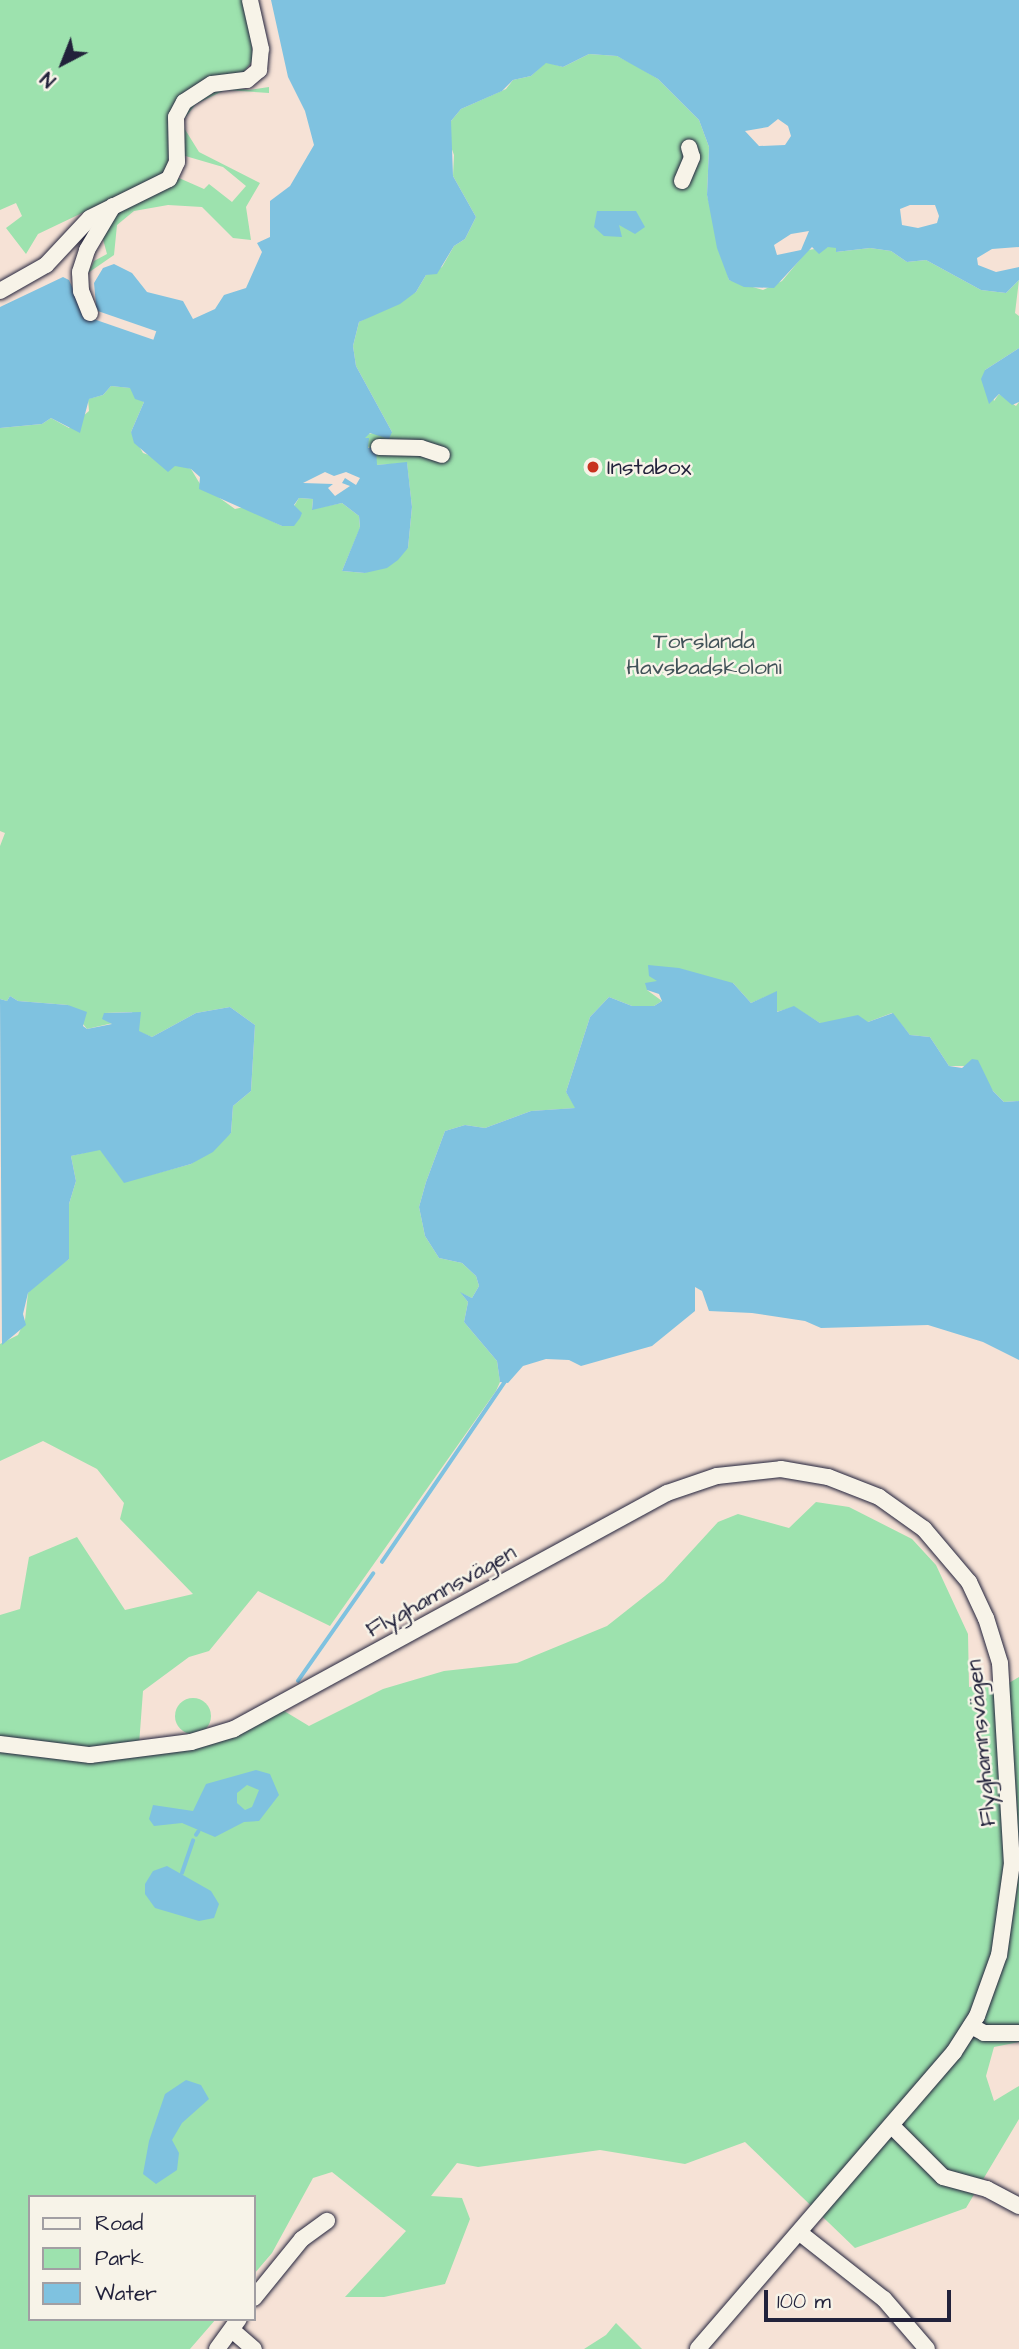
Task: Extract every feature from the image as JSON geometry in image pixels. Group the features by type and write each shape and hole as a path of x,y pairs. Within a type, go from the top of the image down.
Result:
{"street":[{"path":"0,291 46,265 80,227 114,205 169,179 177,162 176,117 184,102 212,85 247,79 259,70 261,49 250,0"},
{"path":"682,181 692,158 690,147"},
{"path":"90,313 81,291 80,272 87,250 114,205"},
{"path":"379,447 421,448 442,454"},
{"name":"Flyghamnsvägen","path":"0,1744 90,1755 175,1744 216,1735 257,1718 680,1487 756,1469 801,1472 843,1482 897,1507 936,1539 968,1582 997,1649 1011,1888 999,1955 971,2026 892,2126 698,2349"},
{"path":"971,2026 984,2034 1019,2033"},
{"path":"892,2126 943,2177 988,2189 1019,2206"},
{"path":"256,2296 302,2239 327,2221"},
{"path":"800,2233 884,2299 927,2349"},
{"path":"217,2349 235,2325 254,2349"}],"green space":[{"path":"0,0 244,0 254,59 243,73 179,101 166,173 38,234 26,254 6,228 22,216 16,203 0,210"},
{"name":"Torslanda Havsbadskoloni","path":"589,54 617,56 658,79 699,120 709,147 707,195 729,280 763,290 782,281 808,250 836,247 836,252 870,248 891,251 907,262 926,260 981,290 1006,293 1019,280 1015,313 1019,316 1019,348 985,370 994,401 999,394 1016,406 1019,402 1019,1101 1004,1102 968,1066 949,1066 930,1037 910,1035 892,1013 868,1022 820,1023 794,1007 776,1012 777,992 751,1003 733,983 658,982 647,990 662,1001 654,1006 632,1006 609,997 590,1017 566,1092 576,1108 531,1111 485,1128 465,1125 445,1131 426,1182 419,1207 425,1236 439,1258 462,1263 476,1276 479,1286 472,1298 461,1293 468,1302 464,1322 497,1361 500,1382 496,1391 330,1626 258,1591 209,1651 189,1657 143,1691 139,1745 227,1726 271,1703 309,1726 383,1689 444,1671 517,1663 607,1626 664,1581 718,1522 738,1514 789,1528 816,1502 849,1507 912,1539 936,1565 968,1634 969,1687 1009,1683 1019,1677 1019,2042 994,2047 986,2076 994,2101 1019,2086 1019,2119 966,2208 855,2248 745,2142 685,2164 600,2150 478,2167 457,2163 431,2196 462,2198 470,2219 445,2284 384,2297 345,2297 406,2231 332,2172 313,2178 272,2253 256,2272 256,2195 28,2195 28,2321 214,2321 190,2349 0,2349 0,1615 20,1609 29,1557 77,1537 125,1610 193,1594 120,1519 124,1503 97,1469 43,1441 0,1461 0,1344 18,1335 25,1320 28,1293 38,1280 69,1259 69,1204 76,1181 71,1156 100,1149 124,1182 191,1164 231,1133 233,1106 251,1091 255,1025 230,1007 196,1013 152,1037 139,1032 132,1012 104,1013 113,1023 87,1029 68,1005 18,1001 10,996 7,1001 0,999 0,846 5,833 0,831 0,428 42,424 51,418 69,428 89,411 88,399 103,395 111,386 131,388 144,402 131,432 143,453 191,469 200,484 235,509 244,507 282,526 299,498 313,499 312,509 342,503 359,516 360,528 342,571 365,573 408,548 412,507 407,463 376,465 365,439 364,434 392,432 356,366 353,346 359,322 416,292 426,275 442,267 454,246 465,239 476,217 453,176 454,155 448,138 451,121 461,109 506,89 513,80 531,76 546,62 563,67"},
{"path":"228,86 249,90 269,87 269,93 225,90 196,104 181,123 199,152 260,183 246,207 251,240 233,238 202,207 168,205 134,211 117,225 114,255 88,273 94,261 107,254 101,232 113,213 168,188 179,178 204,189 209,184 232,202 246,186 223,167 182,155 180,117 201,94"},
{"path":"193,1698 206,1703 211,1716 206,1729 193,1734 180,1729 175,1716 180,1703"},
{"path":"616,2323 642,2349 584,2349 606,2335"}],"water":[{"path":"271,0 1019,0 1019,247 992,249 977,258 978,265 996,272 1019,267 1019,280 1006,293 981,290 926,260 907,262 891,251 870,248 836,252 836,248 828,247 819,254 812,247 774,288 744,287 729,280 717,248 707,195 709,147 699,120 658,79 617,56 589,54 563,67 546,63 531,76 513,80 502,91 461,109 451,121 453,176 476,217 465,239 454,246 437,274 426,275 416,292 400,304 359,322 353,346 356,366 392,432 389,439 370,433 365,438 369,438 368,448 376,447 377,465 407,462 412,507 408,548 398,560 387,568 365,573 342,571 360,527 359,516 342,503 312,510 313,499 299,498 294,505 302,513 300,518 294,526 282,526 199,489 200,477 191,469 175,466 168,472 134,443 131,432 144,402 135,399 130,388 111,386 103,395 89,399 80,433 51,418 42,424 0,428 0,307 63,277 69,280 84,313 96,305 94,283 103,268 114,264 132,273 147,292 183,301 193,319 215,309 224,295 246,288 262,252 257,243 270,237 270,201 290,186 314,145 305,111 288,77","holes":["778,119 788,126 791,136 785,145 759,146 745,131 768,127","910,205 935,205 939,216 937,223 918,228 902,225 900,209","809,231 801,250 777,255 774,245 791,234","325,472 334,476 346,472 360,478 356,485 345,478 342,483 350,486 335,496 328,488 333,484 303,483"]},
{"path":"597,211 636,211 645,227 635,234 619,225 622,237 604,236 594,227"},
{"path":"1019,348 1019,402 1012,405 999,394 989,404 981,379 985,370"},
{"path":"648,965 679,968 733,983 751,1003 777,991 777,1012 794,1006 820,1023 858,1015 868,1022 893,1013 910,1035 930,1037 949,1066 962,1068 972,1059 978,1060 993,1091 1004,1102 1019,1101 1019,1360 983,1342 928,1325 821,1328 805,1321 752,1313 709,1311 702,1291 695,1287 695,1311 652,1346 581,1366 569,1360 546,1359 523,1366 508,1383 500,1382 497,1361 464,1322 468,1302 460,1292 472,1298 479,1286 476,1276 462,1263 439,1258 425,1236 419,1207 426,1182 445,1131 465,1125 485,1128 531,1111 575,1108 566,1092 590,1017 609,997 632,1006 654,1006 662,1001 659,994 647,990 645,983 657,981 649,976"},
{"path":"10,996 18,1001 68,1005 87,1012 83,1026 87,1029 112,1024 102,1019 104,1013 141,1012 139,1031 152,1037 196,1013 230,1007 255,1025 251,1091 233,1106 231,1133 213,1152 191,1164 124,1183 100,1150 71,1156 76,1181 69,1204 69,1259 28,1293 23,1314 26,1325 2,1345 0,999 7,1001"},
{"path":"256,1770 270,1774 279,1795 259,1821 244,1822 215,1837 182,1823 154,1826 149,1819 153,1805 193,1811 206,1784","holes":["247,1785 259,1790 252,1807 245,1810 237,1803 237,1793"]},
{"path":"167,1866 211,1891 219,1904 214,1918 199,1921 155,1908 145,1894 145,1884 153,1871"},
{"path":"186,2080 201,2085 209,2099 182,2123 172,2140 179,2153 177,2170 156,2184 143,2174 149,2141 165,2094"}],"pier":[{"path":"92,309 156,331 153,340 89,318"}],"waterway":[{"path":"382,1562 504,1383"},
{"path":"298,1681 373,1574"},
{"path":"182,1873 193,1841"}],"place":[{"name":"Instabox","path":"593,467"}]}
